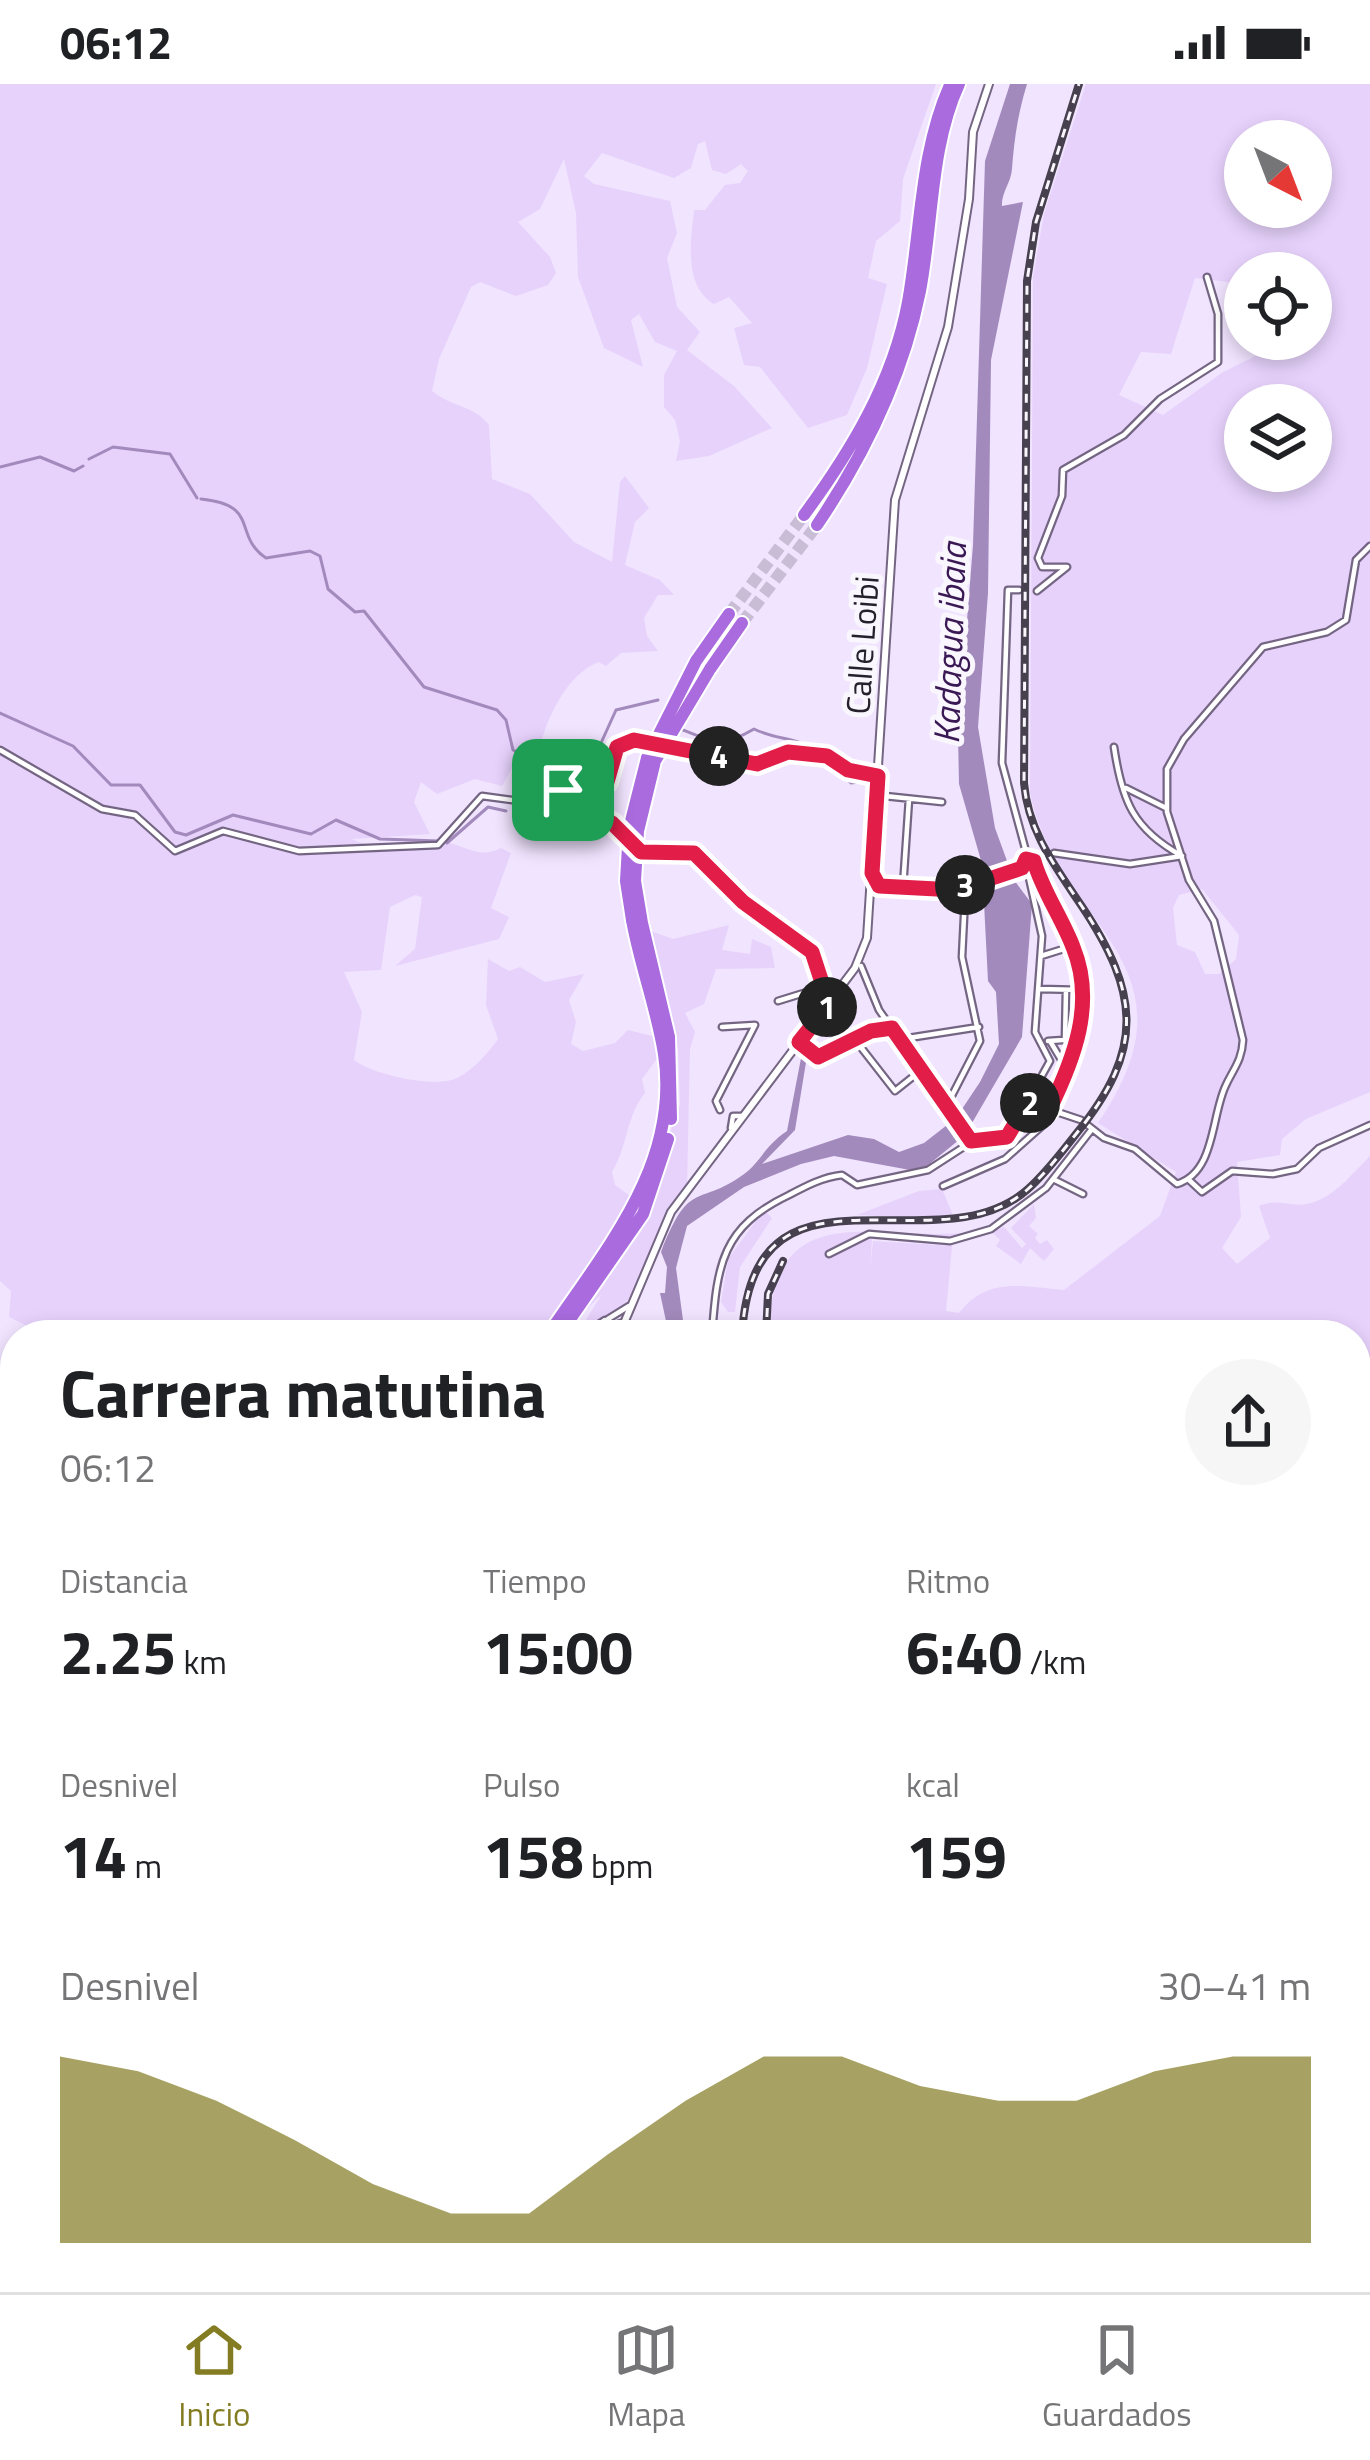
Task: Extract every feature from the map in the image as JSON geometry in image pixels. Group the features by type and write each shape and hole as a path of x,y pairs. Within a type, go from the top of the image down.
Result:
{"highway":[{"path":"804,515 859,434 896,346 931,146 953,88"},
{"path":"817,525 858,459 903,355 920,293 953,88"},
{"path":"558,1320 640,1193 658,1147 664,1112 664,1058 637,921 633,830 651,759 696,661 729,614"},
{"path":"651,759 742,623"},
{"path":"579,1320 643,1214 664,1160 674,1096 669,1037 637,921"},
{"path":"569,1320 643,1214"},
{"path":"550,1320 581,1286"}],"street":[{"name":"Calle Loibi","path":"623,1320 671,1212 860,968 875,886 872,873 895,500 957,284 971,142 989,84"},
{"path":"1037,591 1067,566 1046,567 1038,558 1062,496 1065,467 1124,435 1160,399 1218,362 1218,314 1207,277"},
{"path":"1028,1102 1135,1149 1177,1184 1188,1179 1209,1147 1225,1086 1242,1051 1230,971 1213,917 1196,896 1166,808 1167,770 1184,739 1263,647 1327,632 1346,620 1352,610 1356,560 1370,546"},
{"path":"944,1186 1005,1159 1050,1119 1049,1110 1069,1072 1078,1039 1082,990 1073,946 1032,863 1005,782 1000,734 1008,590 1019,590"},
{"path":"829,1004 812,952 735,895 699,856 688,850 657,854 631,848 603,801 607,782 617,747 634,740 757,764 788,752 827,756 848,770 878,776"},
{"path":"1114,747 1140,826 1159,846 1182,856"},
{"path":"0,750 102,809 134,815 175,851 223,831 299,850 437,844 482,796 520,801 607,782"},
{"path":"1126,788 1166,808"},
{"path":"563,790 580,806 612,823"},
{"path":"885,796 942,802"},
{"path":"903,887 909,799"},
{"path":"1054,853 1130,864 1182,856"},
{"path":"956,890 961,884 970,886 1022,870 1045,856"},
{"path":"1022,870 1032,863"},
{"path":"1022,870 1041,920 1035,1025 1069,1072"},
{"path":"875,886 956,890 964,897"},
{"path":"946,1107 980,1037 962,957 964,897 970,886"},
{"path":"1041,956 1073,946"},
{"path":"860,968 892,1028 969,1139"},
{"path":"778,1000 820,988"},
{"path":"1039,989 1082,990"},
{"path":"1065,1040 1066,990"},
{"path":"720,1109 716,1101 755,1025 722,1027"},
{"path":"799,1042 813,1056 892,1028"},
{"path":"902,1039 975,1029"},
{"path":"908,1048 914,1038"},
{"path":"1046,1041 1078,1039"},
{"path":"856,1041 895,1091 924,1068"},
{"path":"715,1320 727,1248 742,1222 767,1205 835,1175 857,1184 922,1172 969,1139 1007,1137 1049,1061 1046,1041"},
{"path":"1049,1061 1057,1057"},
{"path":"941,1097 953,1096"},
{"path":"1008,1109 1021,1113"},
{"path":"733,1130 730,1117 743,1116"},
{"path":"1188,1179 1202,1192 1232,1171 1273,1174 1297,1169 1319,1148 1370,1125"},
{"path":"829,1254 869,1234 935,1242 980,1234 1008,1220 1054,1180 1092,1130"},
{"path":"1054,1180 1083,1194"},
{"path":"605,1320 633,1302"}],"shaded area":[{"path":"0,84 936,84 903,179 900,221 876,241 868,278 887,284 867,368 847,415 808,428 760,367 744,365 734,328 752,323 729,297 714,304 697,286 691,262 694,210 705,210 725,185 740,183 748,171 741,164 726,174 712,170 705,141 698,144 691,168 674,178 602,153 584,176 594,184 670,201 677,233 667,258 677,307 700,332 687,350 734,386 772,428 709,456 676,461 680,441 675,420 664,407 664,375 677,351 655,342 639,314 631,320 643,367 604,348 578,277 576,213 564,159 540,209 518,222 550,257 556,273 548,285 516,296 480,282 471,287 439,359 432,391 489,425 492,479 530,494 574,542 612,562 620,482 625,476 649,508 635,522 625,565 660,580 674,595 658,595 644,618 647,636 658,651 621,653 606,666 599,662 587,668 551,714 539,755 518,757 502,786 475,779 437,794 421,782 414,802 430,834 352,839 372,845 435,841 480,852 501,848 511,853 491,908 509,917 499,939 395,966 415,949 422,897 415,895 390,907 381,970 344,972 362,1012 354,1060 385,1074 425,1081 447,1081 468,1071 498,1039 486,1005 488,959 509,971 520,967 545,982 584,974 569,1000 576,1022 571,1044 583,1051 615,1043 628,1030 652,1036 675,1031 648,930 673,939 729,925 722,950 750,954 752,939 771,947 775,968 716,969 704,1004 685,1013 695,1032 690,1049 687,1187 669,1209 635,1291 622,1307 600,1320 586,1320 602,1294 575,1320 15,1320 9,1317 11,1291 0,1281","holes":["678,1047 680,1104 644,1206 615,1185 612,1172 645,1093 642,1079 656,1060"]},
{"path":"1010,84 1027,84 1002,206 1023,202 991,360 988,593 978,727 995,828 1014,880 1032,904 1022,1037 965,1135 927,1166 910,1170 834,1156 801,1164 744,1187 687,1226 676,1268 683,1320 666,1320 660,1293 665,1293 667,1267 661,1252 671,1228 689,1203 748,1171 787,1131 802,1053 828,1040 837,1028 834,1005 844,1016 842,1031 833,1042 807,1056 795,1130 762,1164 848,1135 874,1139 899,1152 924,1143 956,1118 999,1044 996,992 988,981 982,864 959,784 958,733 973,545 985,161"},
{"path":"1086,84 1370,84 1370,1092 1306,1119 1282,1139 1280,1155 1237,1162 1241,1217 1222,1248 1237,1264 1270,1238 1259,1206 1300,1205 1325,1197 1370,1156 1370,1320 770,1320 774,1291 787,1261 807,1243 832,1234 963,1233 963,1241 951,1243 872,1239 870,1270 873,1241 952,1246 946,1311 959,1313 981,1294 1006,1286 1064,1290 1160,1216 1176,1172 1098,1123 1128,1068 1137,1022 1131,983 1115,947 1045,838 1030,792 1033,277 1044,214","holes":["1202,889 1239,935 1236,959 1219,974 1205,974 1195,952 1177,945 1173,908 1179,895"]},
{"path":"942,1189 955,1220 857,1215 919,1191"},
{"path":"1034,1204 1036,1218 1029,1226 1040,1244 1047,1240 1054,1249 1044,1261 1030,1248 1021,1264 996,1246 1000,1240 992,1232 1004,1227 1022,1248 1026,1244 1011,1228"},
{"path":"764,1210 772,1218 740,1267 735,1312 728,1312 721,1302 728,1259"}],"waterway":[{"path":"89,459 113,447 170,454 197,498"},
{"path":"0,467 40,457 74,471 83,466"},
{"path":"201,499 220,502 239,514 250,540 266,558 310,551 320,556 328,589 355,612 364,611 424,687 497,710 506,720 513,750 532,760"},
{"path":"557,764 568,765 596,754 616,710 658,700"},
{"path":"0,713 73,746 111,785 140,785 175,832 186,835 233,815 311,834 336,820 380,839 439,841"},
{"path":"683,730 718,741 754,729 819,752"},
{"path":"828,760 851,783 873,780"},
{"path":"447,843 488,807 506,811"},
{"path":"736,908 793,950"}],"tunnel":[{"path":"729,614 804,515"},
{"path":"742,623 817,525"}],"railway":[{"path":"745,1320 754,1277 778,1242 813,1226 855,1220 946,1219 990,1211 1028,1189 1098,1104 1123,1048 1127,1021 1115,966 1044,847 1024,783 1027,281 1036,222 1079,84"},
{"path":"767,1320 768,1294 783,1261"}],"route":[{"path":"641,739 678,752 734,756 757,764 788,752 827,756 848,770 878,776 872,873 879,886 956,890 961,884 968,887 1022,868 1024,860 1032,860 1075,950 1082,985 1076,1050 1049,1110 1028,1102 1007,1137 971,1141 892,1028 871,1031 846,1048 818,1057 799,1042 829,1004 812,952 743,902 699,856 688,850 657,854 631,848 612,823 580,806 563,790 607,782 620,743 641,739"}],"water label":[{"name":"Kadagua ibaia","path":"949,643"}]}
